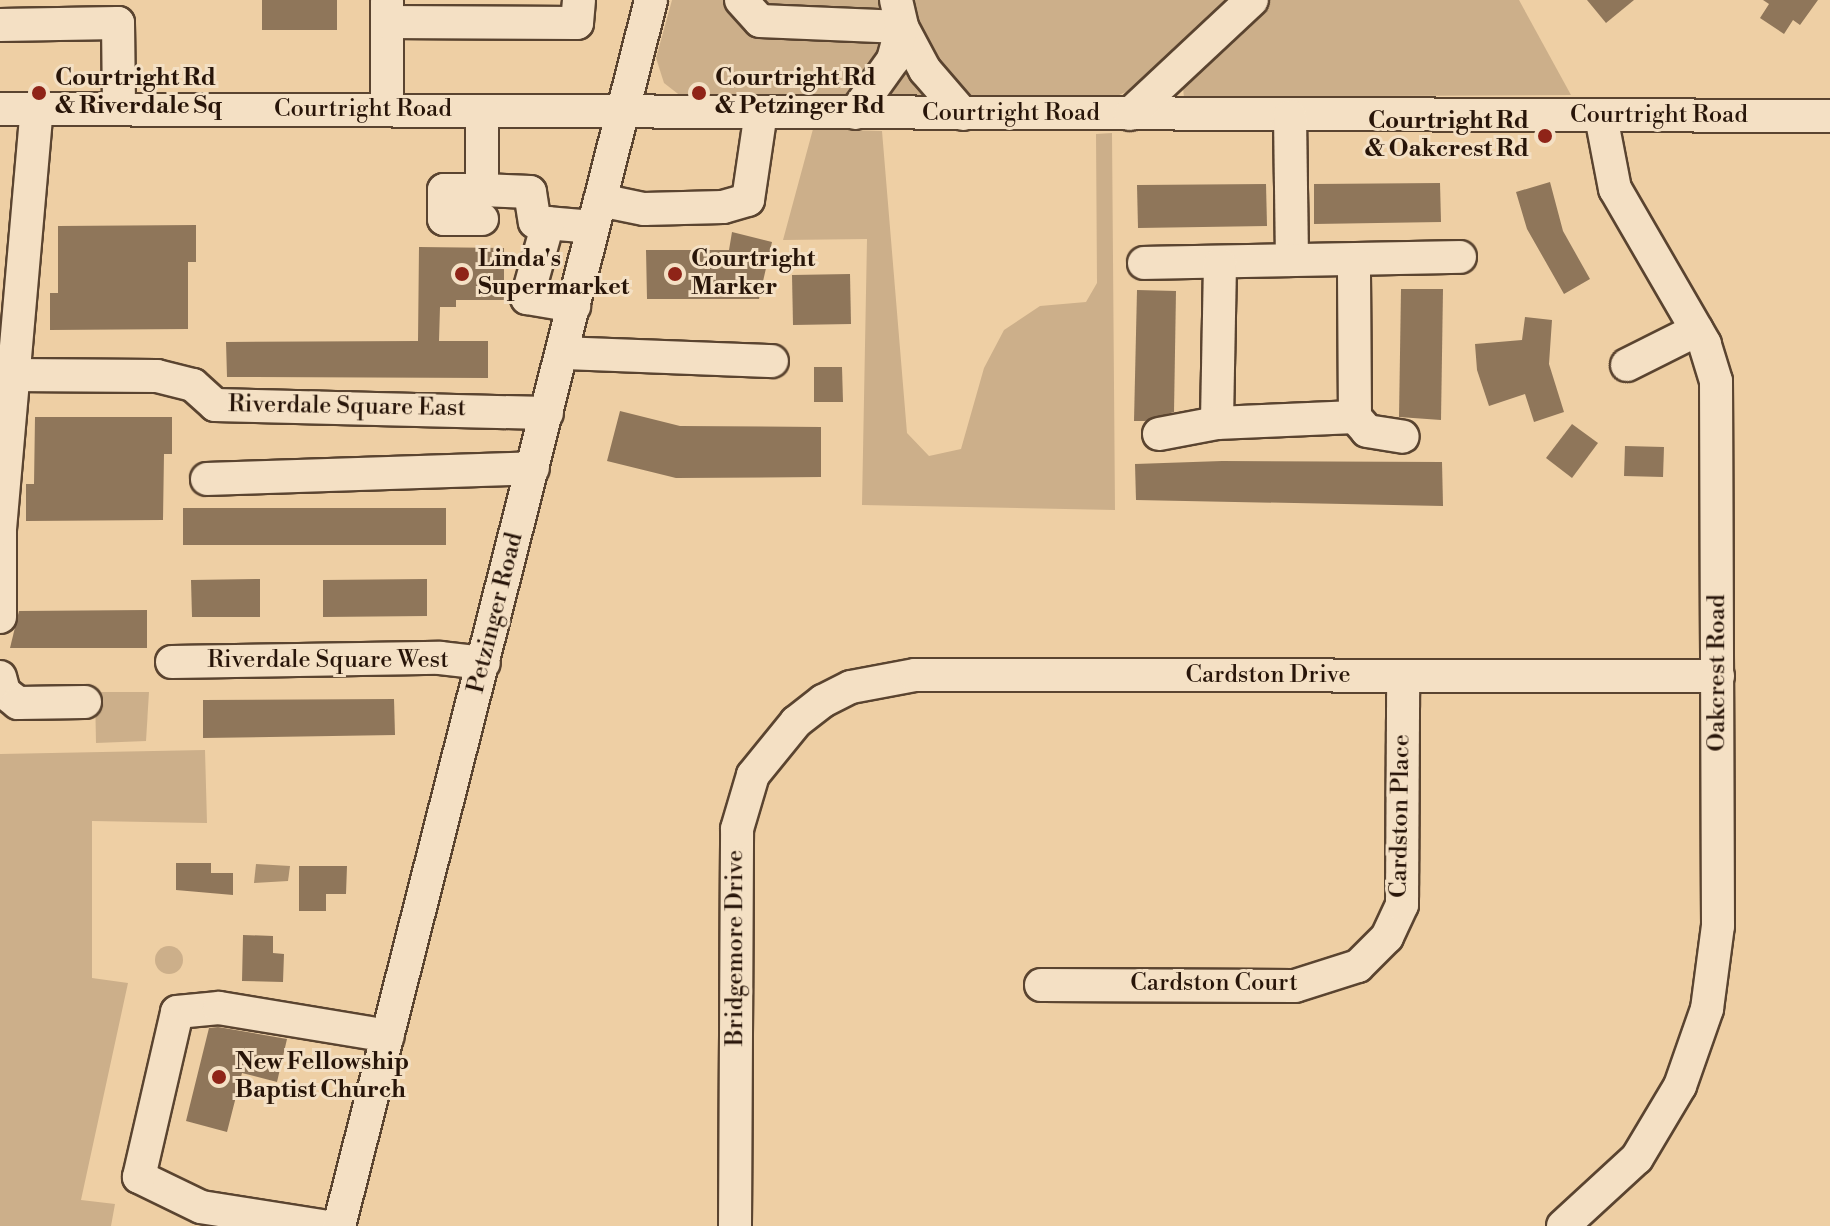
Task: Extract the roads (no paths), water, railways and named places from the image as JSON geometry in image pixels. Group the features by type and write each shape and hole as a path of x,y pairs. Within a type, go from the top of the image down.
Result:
{"street":[{"path":"387,110 387,11 577,23 579,0"},
{"name":"Petzinger Road","path":"339,1226 651,0"},
{"path":"741,0 760,21 899,14"},
{"path":"1130,114 1252,0"},
{"path":"855,113 893,60 899,14"},
{"path":"899,14 925,70 963,114"},
{"path":"0,25 118,23 119,109"},
{"name":"Courtright Road","path":"0,109 1830,116"},
{"path":"0,617 12,375 37,109"},
{"path":"482,111 482,204 530,192 535,222 548,223 644,209 723,207 748,200 761,112"},
{"path":"1290,116 1292,260"},
{"name":"Oakcrest Road","path":"1576,1223 1637,1158 1680,1086 1707,1009 1718,926 1719,418 1716,381 1697,330 1615,189 1601,116"},
{"path":"548,223 527,298 574,306"},
{"path":"1144,263 1354,262 1460,257"},
{"path":"1354,262 1355,417 1367,431 1403,437"},
{"path":"1217,423 1220,264"},
{"path":"1627,365 1697,330"},
{"path":"562,353 772,361"},
{"name":"Riverdale Square East","path":"12,375 157,376 193,385 215,405 547,413"},
{"path":"1159,434 1217,423 1355,417"},
{"path":"207,479 533,468"},
{"name":"Riverdale Square West","path":"172,662 440,658 484,663"},
{"name":"Cardston Drive","path":"823,701 851,687 915,675 1718,676"},
{"name":"Cardston Place","path":"1377,949 1396,921 1404,888 1403,676"},
{"path":"0,677 4,692 18,703 85,702"},
{"name":"Bridgemore Drive","path":"735,1226 737,829 753,775 796,722 823,701"},
{"name":"Cardston Court","path":"1041,985 1295,986 1340,976 1377,949"},
{"path":"322,1226 201,1207 139,1177 177,1012 231,1009 388,1036"}],"place":[{"name":"Courtright Rd & Riverdale Sq","path":"39,93"},
{"name":"Courtright Rd & Petzinger Rd","path":"699,93"},
{"name":"Courtright Rd & Oakcrest Rd","path":"1545,136"},
{"name":"Linda's Supermarket","path":"462,274"},
{"name":"Courtright Marker","path":"675,274"},
{"name":"New Fellowship Baptist Church","path":"219,1077"}]}
